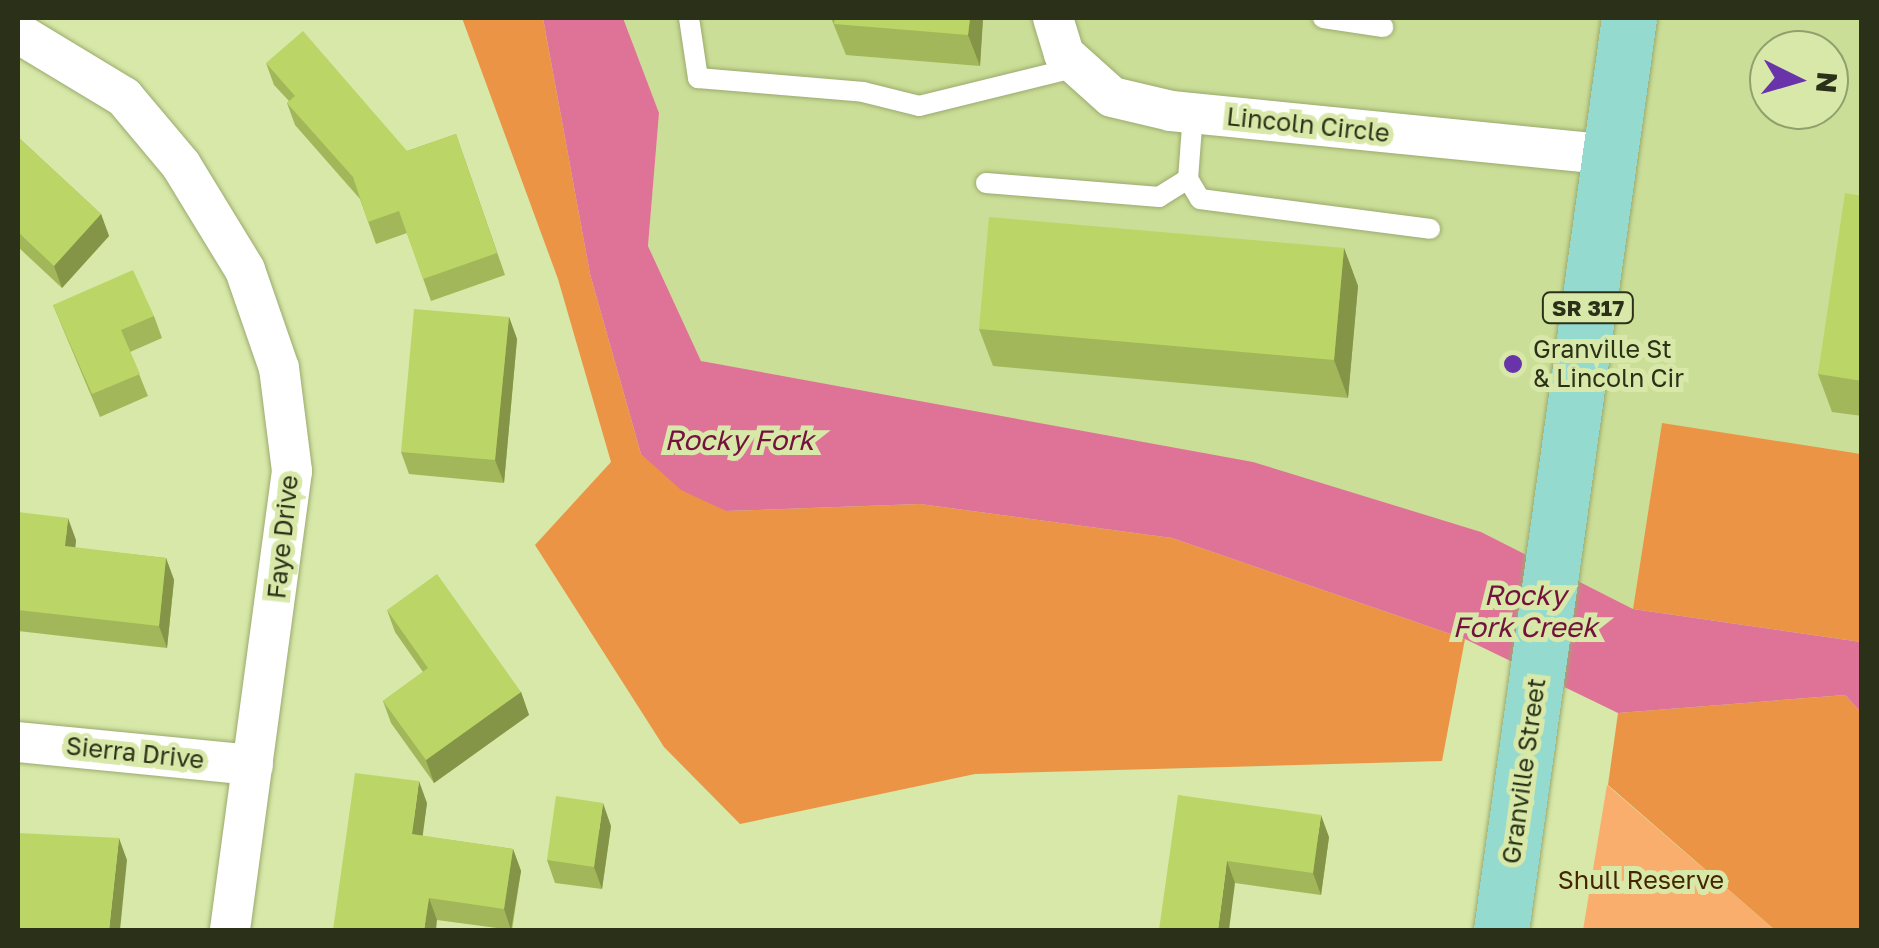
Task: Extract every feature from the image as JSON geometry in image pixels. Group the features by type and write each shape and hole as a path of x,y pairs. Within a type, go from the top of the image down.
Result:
{"main road":[{"name":"Granville Street","path":"1501,930 1629,18"}],"street":[{"name":"Lincoln Circle","path":"1053,18 1064,54 1112,97 1192,113 1608,155"},
{"name":"Faye Drive","path":"18,34 124,97 181,166 245,270 278,368 292,471 230,930"},
{"name":"Sierra Drive","path":"18,742 253,765"}],"lane":[{"path":"689,18 698,78 863,92 919,106 1078,67"},
{"path":"1323,18 1383,27"},
{"path":"1192,113 1188,179 1200,199 1430,229"},
{"path":"986,183 1158,197 1188,179"}],"shaded area":[{"path":"462,18 543,18 590,274 641,454 726,511 920,504 1172,538 1465,639 1442,761 975,774 740,824 664,747 535,545 611,462 558,279"},
{"path":"623,18 1861,18 1861,454 1662,424 1633,609 1481,532 701,361 648,246 659,113"},
{"path":"1662,423 1861,454 1861,642 1633,609"},
{"path":"1845,695 1861,712 1861,930 1775,930 1608,785 1618,713"}],"green space":[{"name":"Shull Reserve","path":"1607,785 1775,930 1583,930"}],"water":[{"name":"Rocky Fork","path":"543,18 623,18 659,113 648,246 701,361 1253,462 1481,532 1633,609 1861,642 1861,712 1845,695 1618,713 1465,639 1172,538 920,504 726,511 681,490 641,454 590,274"}],"building":[{"path":"835,18 970,18 968,35 834,24"},
{"path":"303,31 407,151 456,134 497,253 423,279 399,211 368,222 353,177 287,103 295,96 266,63"},
{"path":"18,137 101,214 54,266 18,232"},
{"path":"1845,193 1862,196 1862,381 1818,374"},
{"path":"989,217 1344,248 1334,360 979,329"},
{"path":"133,270 154,316 121,330 140,374 92,394 53,305"},
{"path":"414,309 509,317 495,460 401,452"},
{"path":"18,512 68,518 65,546 166,558 159,626 18,610"},
{"path":"437,574 521,692 426,760 383,701 428,668 387,610"},
{"path":"355,773 419,781 412,834 513,849 504,909 429,898 424,930 333,930"},
{"path":"1178,795 1321,815 1313,873 1227,861 1218,930 1159,930"},
{"path":"556,796 603,803 594,867 547,860"},
{"path":"18,833 119,838 109,930 18,930"}],"place":[{"name":"Granville St & Lincoln Cir","path":"1513,364"}],"water label":[{"name":"Rocky Fork Creek","path":"1525,611"}]}
